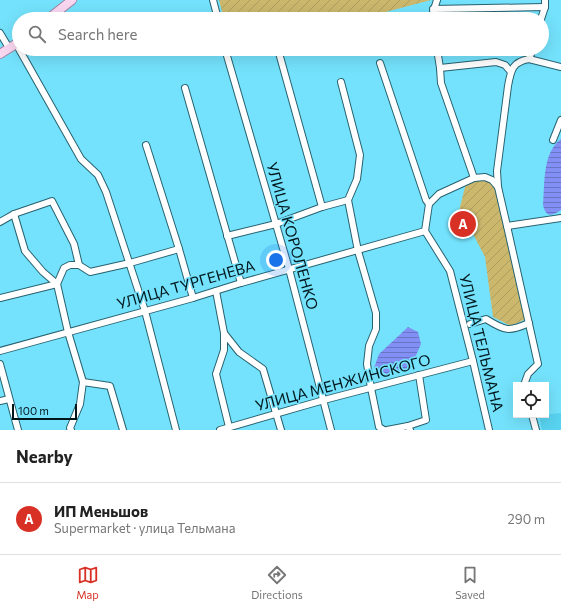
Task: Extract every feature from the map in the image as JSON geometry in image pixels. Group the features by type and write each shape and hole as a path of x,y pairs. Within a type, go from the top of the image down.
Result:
{"main road":[{"path":"57,12 72,0"},
{"path":"0,54 10,48"}],"street":[{"path":"213,0 216,12"},
{"path":"433,12 437,0"},
{"path":"434,9 545,3"},
{"path":"0,33 10,48"},
{"path":"23,56 81,159 98,175 106,192 144,311 176,430"},
{"name":"УЛИЦА КОРОЛЕНКО","path":"227,56 289,269 331,430"},
{"path":"279,56 322,207"},
{"path":"438,56 440,83 474,178"},
{"path":"525,382 528,374 538,364 498,187 497,171 508,86 511,72 515,65 522,60 530,59 561,67"},
{"path":"440,68 496,62 505,65 511,72"},
{"path":"380,63 426,200 429,204"},
{"path":"341,82 360,155 357,178 348,200 358,251 376,313 376,329 369,346 367,364 379,427 385,430 409,428 426,420 420,375"},
{"path":"185,88 241,283"},
{"path":"552,140 561,120"},
{"path":"146,145 193,298"},
{"path":"425,232 429,204 439,194 474,178 484,177 492,180 498,187"},
{"path":"227,236 276,224 322,207 348,200"},
{"path":"0,222 14,214 52,201 74,244 79,265"},
{"path":"14,214 25,251 43,272 57,284 68,332 83,382 80,404 70,428 71,430"},
{"path":"507,226 561,218"},
{"name":"УЛИЦА ТУРГЕНЕВА","path":"0,351 425,232"},
{"name":"УЛИЦА ТЕЛЬМАНА","path":"425,232 450,271 489,430"},
{"path":"57,284 64,268 70,265 79,265 90,272 130,264 179,249"},
{"path":"0,298 57,284"},
{"path":"216,291 224,333 224,350 216,374 229,427"},
{"path":"470,324 486,319 500,328 514,330 529,324"},
{"path":"224,333 239,352 263,369 281,430"},
{"name":"УЛИЦА МЕНЖИНСКОГО","path":"220,430 324,400 473,361"},
{"path":"0,364 18,430"},
{"path":"83,382 110,386 123,430"},
{"path":"0,401 9,399"},
{"path":"533,418 536,430"}],"shaded area":[{"path":"219,0 431,0 386,12 222,12"},
{"path":"561,139 561,210 550,215 546,212 543,205 547,160 550,152"},
{"path":"479,179 487,179 498,187 528,318 511,326 493,317 485,257 472,232 469,215 458,215 466,183"},
{"path":"408,327 418,332 421,344 410,369 387,374 374,368 379,354"},
{"path":"561,413 561,430 542,430 540,418 549,418 549,414"}],"place":[{"name":"ИП Меньшов","path":"463,224"}]}
